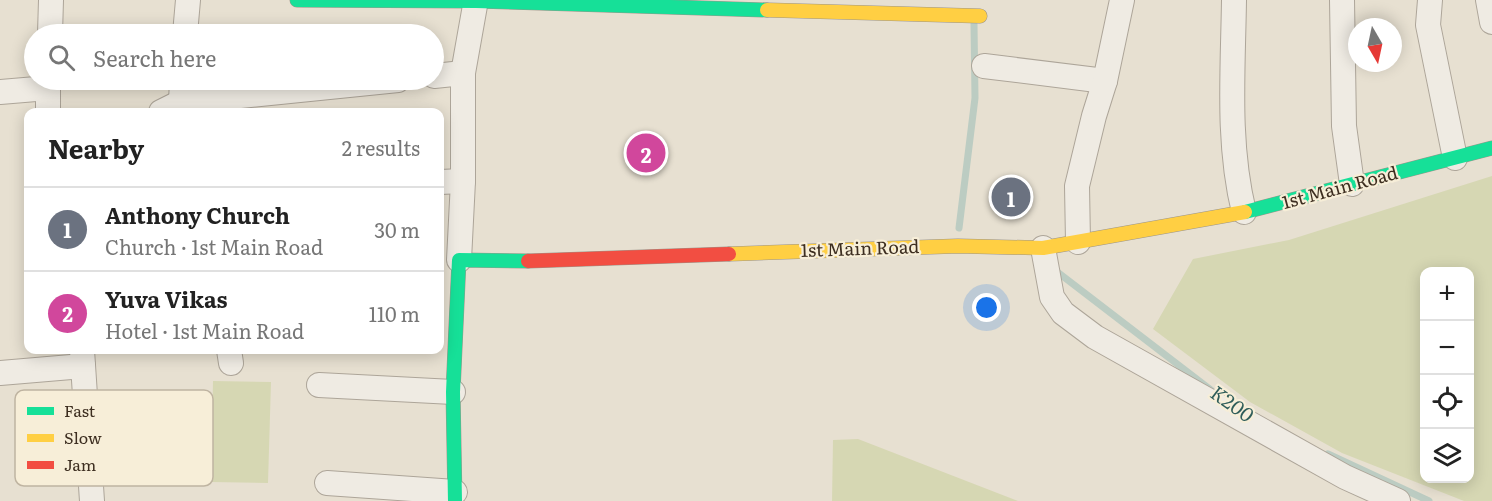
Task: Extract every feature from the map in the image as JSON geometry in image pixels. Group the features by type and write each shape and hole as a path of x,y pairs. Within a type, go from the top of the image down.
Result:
{"street":[{"path":"50,24 51,0"},
{"path":"186,24 188,0"},
{"path":"297,0 476,1 980,16"},
{"path":"1078,242 1077,186 1105,81 1122,0"},
{"path":"1234,0 1233,148 1236,180 1244,212"},
{"path":"1342,0 1344,126 1352,184"},
{"path":"1430,0 1428,25 1455,158"},
{"path":"1488,0 1492,22"},
{"path":"327,483 455,497 449,298 459,260 464,181 463,73 476,1"},
{"path":"984,66 1105,81"},
{"path":"444,75 463,73"},
{"path":"0,92 24,88"},
{"path":"48,90 48,108"},
{"path":"175,98 274,90"},
{"name":"1st Main Road","path":"459,260 503,262 958,246 1043,248 1244,212 1492,148"},
{"path":"444,182 464,181"},
{"path":"1043,248 1052,297 1064,313 1095,337 1345,477 1398,501"},
{"path":"0,373 82,358 84,390"},
{"path":"319,385 453,393"},
{"path":"91,486 92,501"}],"green space":[{"path":"1492,176 1492,501 1464,501 1342,453 1250,402 1153,329 1193,259 1289,240"},
{"path":"213,381 271,382 268,483 213,482"},
{"path":"858,439 1018,501 832,501 833,440"}],"waterway":[{"name":"K200","path":"959,228 975,98 974,24"},
{"name":"K200","path":"1056,271 1211,390"},
{"name":"K200","path":"1328,454 1429,501"}],"traffic: fast":[{"path":"297,0 476,1 767,10"},
{"path":"1245,212 1492,148"},
{"path":"455,501 453,392 459,260 528,261"}],"traffic: slow":[{"path":"767,10 980,16"},
{"path":"729,254 958,246 1043,248 1245,212"}],"traffic: jam":[{"path":"528,261 729,254"}],"place":[{"name":"Yuva Vikas","path":"646,153"},
{"name":"Anthony Church","path":"1011,197"}]}
